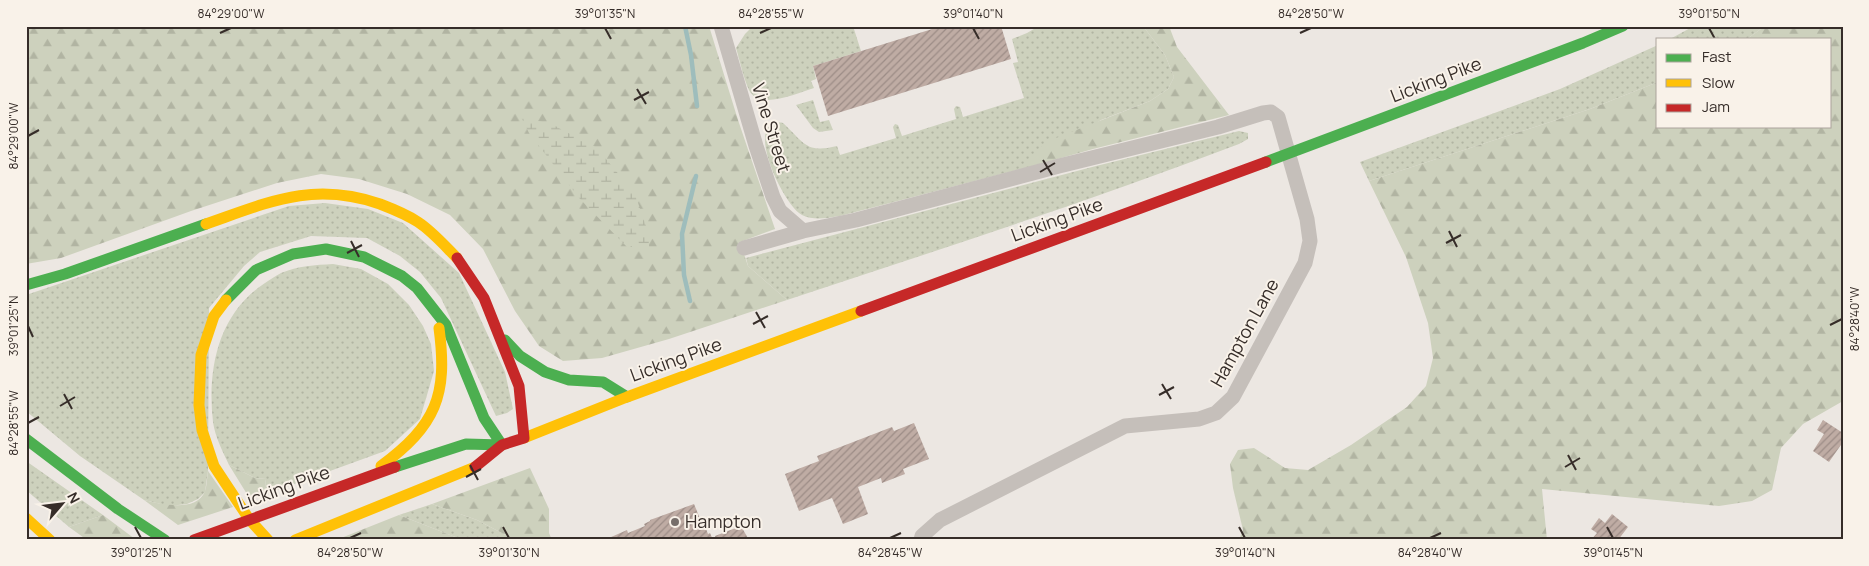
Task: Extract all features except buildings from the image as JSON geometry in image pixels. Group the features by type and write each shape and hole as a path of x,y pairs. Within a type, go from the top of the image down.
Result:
{"main road":[{"name":"Licking Pike","path":"194,540 374,474 466,444 502,445 524,438 627,397 1289,154 1583,43 1623,26"},
{"path":"26,285 65,274 280,199 308,194 333,193 362,198 391,208 419,222 460,260 484,298 519,386 524,438"},
{"path":"268,540 249,519 214,466 202,430 200,413 199,378 201,355 214,316 226,299 256,270 293,254 326,249 364,257 402,276 417,288 446,326 484,418 502,445"},
{"path":"374,474 384,462 405,448 424,427 437,400 441,382 440,317"},
{"path":"497,330 520,356 545,372 569,380 603,382 627,397"},
{"path":"26,439 118,509 165,540"},
{"name":"Licking Pike","path":"295,540 472,469 502,445"},
{"path":"26,518 50,540"},
{"path":"26,532 46,540"}],"street":[{"name":"Vine Street","path":"721,26 773,197 780,212 803,231"},
{"name":"Hampton Lane","path":"803,231 856,220 1058,166 1218,127 1263,112 1270,112 1278,117 1307,219 1310,241 1305,263 1233,398 1216,413 1199,419 1125,426 940,520 920,540"},
{"path":"744,248 803,231"}],"green space":[{"path":"26,26 709,26 775,229 740,242 748,266 787,300 669,339 602,358 563,361 539,346 515,311 483,249 450,215 407,194 359,179 321,174 277,183 191,211 61,258 26,264"},
{"path":"753,26 853,26 861,51 813,66 816,79 811,81 814,88 779,99 761,99 754,96 749,90 736,48"},
{"path":"1039,26 1143,26 1165,55 1174,77 1168,89 1150,101 1101,120 1029,167 840,216 825,218 811,218 802,215 785,196 770,163 766,147 766,133 771,125 783,123 801,141 811,147 826,148 837,146 840,155 896,138 893,127 895,124 898,125 902,136 956,119 954,109 956,106 960,107 963,117 1024,98 1013,63 1018,62 1012,39"},
{"path":"1143,26 1169,26 1177,47 1229,115 1029,167 1033,155 1046,142 1150,101 1168,89 1174,77 1165,55"},
{"path":"1694,26 1765,26 1748,38 1672,38"},
{"path":"1765,26 1843,26 1843,401 1803,424 1781,448 1772,490 1752,501 1719,506 1542,489 1547,540 1239,540 1243,530 1233,488 1230,464 1238,450 1254,448 1285,468 1308,470 1351,445 1407,407 1426,386 1433,358 1428,323 1406,257 1369,181 1590,109 1656,83 1656,128 1832,128 1832,38 1748,38"},
{"path":"1656,46 1656,83 1590,109 1369,181 1360,162 1560,89"},
{"path":"813,100 820,122 829,120 833,130 819,132 813,128 796,105"},
{"path":"521,117 551,124 597,148 635,194 649,235 649,247 627,247 580,199 529,133"},
{"path":"1239,131 1248,133 1248,139 1183,165 1014,225 787,300 748,266 746,258 1096,166"},
{"path":"325,203 368,209 403,223 459,273 505,372 513,409 496,416 441,298 420,272 400,256 367,238 311,236 260,252 244,266 209,308 208,471 205,492 198,499 187,504 169,506 144,500 80,456 26,411 26,295 289,206"},
{"path":"333,264 361,269 388,284 409,305 423,326 431,344 434,371 420,419 385,451 264,495 266,479 255,478 229,465 216,433 213,422 212,382 219,344 236,310 265,283 281,273 294,269 313,265"},
{"path":"26,461 103,515 69,527 26,490"},
{"path":"229,465 255,478 266,479 264,495 250,499"},
{"path":"530,468 549,509 549,533 552,540 515,540 477,520 432,504"},
{"path":"208,471 233,507 178,525 144,500 168,505 186,505 194,502 201,498 205,491"},
{"path":"432,504 477,520 515,540 463,540 399,515"},
{"path":"103,515 135,539 87,540 69,527"},
{"path":"399,515 463,540 336,540"}],"waterway":[{"path":"685,26 691,55 697,106"},
{"path":"690,301 684,275 682,234 696,176"}],"traffic: fast":[{"path":"1266,162 1583,43 1623,26"},
{"path":"26,285 65,274 206,224"},
{"path":"226,300 256,270 293,254 326,249 364,257 402,276 417,288 446,325 484,418 502,445"},
{"path":"505,340 520,356 545,372 569,380 603,382 627,397"},
{"path":"26,439 118,509 165,540"},
{"path":"395,467 466,444 502,445"}],"traffic: slow":[{"path":"206,224 250,208 292,197 312,194 356,197 380,204 413,219 433,234 457,258"},
{"path":"226,300 214,316 201,355 199,405 202,430 214,466 249,519 268,540"},
{"path":"524,438 627,397 861,311"},
{"path":"381,466 415,437 434,407 439,391 441,372 439,328"},
{"path":"295,540 475,467"},
{"path":"26,518 50,540"}],"traffic: jam":[{"path":"861,311 1266,162"},
{"path":"457,258 484,298 519,386 524,438 502,445 475,467"},
{"path":"194,540 395,467"}],"place":[{"name":"Hampton","path":"675,522"}]}
